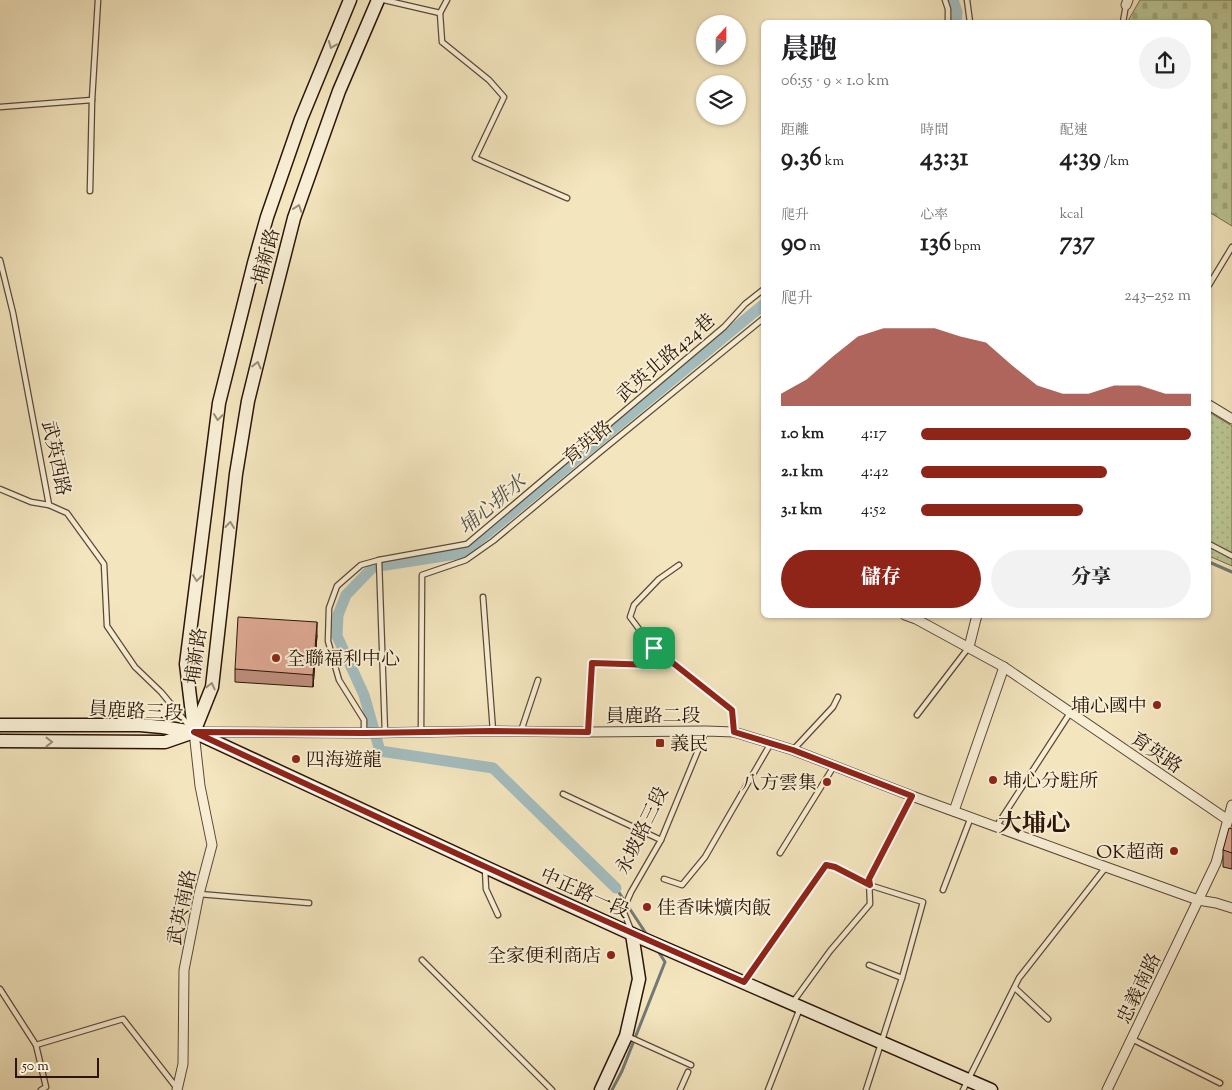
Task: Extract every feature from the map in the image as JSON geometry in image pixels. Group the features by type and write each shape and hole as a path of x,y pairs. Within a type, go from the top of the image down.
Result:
{"street":[{"name":"埔新路","path":"194,732 186,664 219,403 254,263 268,217 301,119 350,0"},
{"name":"埔新路","path":"194,732 212,687 236,474 248,402 269,316 294,218 340,91 378,0"},
{"path":"1211,406 1232,419"},
{"name":"育英路","path":"913,618 1004,667 1228,820"},
{"path":"968,647 976,618"},
{"path":"954,811 1004,667"},
{"name":"員鹿路三段","path":"0,725 140,725 194,732"},
{"name":"員鹿路三段","path":"0,741 165,742 194,732"},
{"name":"員鹿路二段","path":"194,732 734,732 793,750 912,796 1198,900 1216,902 1232,908"},
{"name":"中正路一段","path":"194,732 632,934 881,1042 965,1085 991,1090"},
{"name":"武英南路","path":"177,1089 183,1064 184,970 199,894 212,845 200,786 194,732"},
{"name":"忠義南路","path":"1107,1090 1216,864 1232,805"},
{"name":"永坡路三段","path":"602,1089 626,1036 638,979 632,934"}],"lane":[{"path":"90,191 92,100 98,0"},
{"path":"384,0 440,13"},
{"path":"447,0 440,13 442,42 489,80 504,98 475,158 567,198"},
{"path":"945,0 948,9 948,20"},
{"path":"967,0 970,20"},
{"path":"1123,20 1127,3"},
{"path":"0,107 92,100"},
{"path":"1211,282 1232,247"},
{"name":"武英西路","path":"0,260 13,313 49,505 67,513 104,564 107,626 135,667 161,692 194,732"},
{"name":"武英北路424巷","path":"364,733 364,720 339,680 328,641 329,608 337,586 361,565 467,544 724,327 745,304 761,291"},
{"name":"育英路","path":"421,732 422,575 466,560 493,541 761,320"},
{"path":"0,489 31,502 49,505"},
{"path":"1211,545 1232,556"},
{"path":"379,560 385,733"},
{"path":"680,565 660,579 634,605 630,617 654,648 732,710 734,732"},
{"path":"483,596 492,731"},
{"path":"917,715 968,647"},
{"path":"588,732 592,663 654,665 654,648"},
{"path":"521,731 538,680"},
{"path":"793,750 833,707 838,697"},
{"path":"996,827 1070,712"},
{"name":"永坡路三段","path":"632,934 623,910 631,892 661,840 706,731"},
{"path":"664,879 682,885 705,857 771,743"},
{"path":"780,853 834,766"},
{"path":"563,794 661,840"},
{"path":"768,1090 796,1005 830,950 870,904 869,879 912,796"},
{"path":"943,890 971,817"},
{"path":"744,982 826,865 835,867 870,885 923,902 902,978 866,1090"},
{"path":"485,867 486,889 498,915"},
{"path":"965,1085 1019,978 1106,867"},
{"path":"199,894 309,903"},
{"path":"422,960 552,1090"},
{"path":"869,965 902,978"},
{"path":"1015,988 1048,1019"},
{"path":"0,989 36,1045 46,1087 41,1090"},
{"path":"36,1045 123,1019 177,1089"},
{"path":"626,1036 691,1065"},
{"path":"1132,1039 1220,1083"},
{"path":"680,1090 688,1072"}],"green space":[{"path":"1140,0 1232,0 1232,226 1211,213 1211,20 1129,19"},
{"path":"1211,413 1232,426 1232,566 1211,557"}],"building":[{"name":"全聯福利中心","path":"238,617 317,622 313,675 235,669"},
{"path":"1229,828 1232,829 1232,853 1223,850"}],"waterway":[{"name":"埔心排水","path":"953,0 957,12 956,20"},
{"name":"埔心排水","path":"616,888 493,768 380,751 364,695 337,636 338,615 346,595 373,567 463,553 761,306"},
{"path":"1211,563 1232,572"},
{"path":"616,888 647,935"},
{"path":"612,1090 622,1071 665,962 658,951"}],"place":[{"name":"全聯福利中心","path":"276,658"},
{"name":"埔心國中","path":"1157,705"},
{"name":"義民","path":"660,743"},
{"name":"四海遊龍","path":"296,759"},
{"name":"埔心分駐所","path":"993,780"},
{"name":"八方雲集","path":"827,782"},
{"name":"OK超商","path":"1174,851"},
{"name":"佳香味爌肉飯","path":"647,907"},
{"name":"全家便利商店","path":"611,955"}],"district":[{"name":"大埔心","path":"1034,823"}],"route":[{"path":"654,648 732,710 734,732 793,750 912,796 869,879 870,885 835,867 826,865 744,982 632,934 194,732 588,732 592,663 654,665 654,648"}]}
